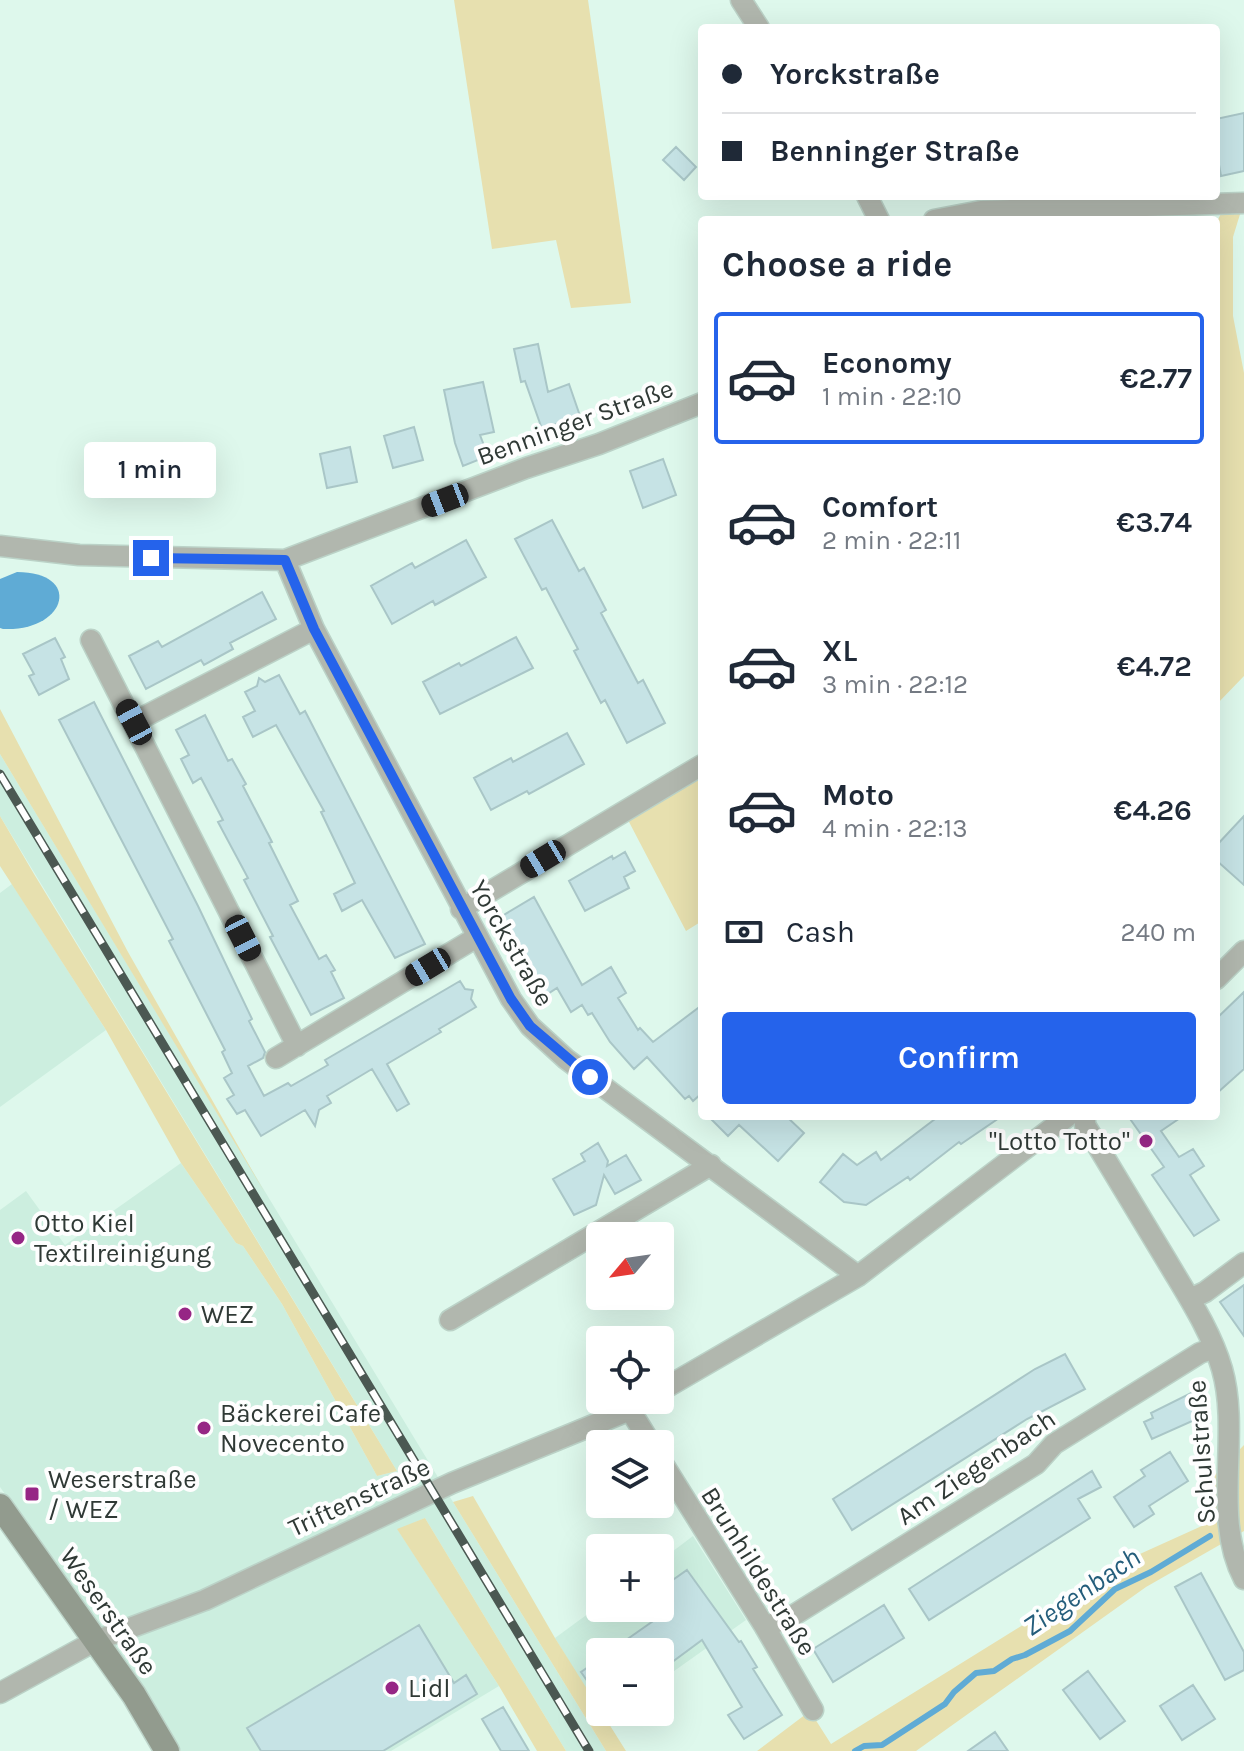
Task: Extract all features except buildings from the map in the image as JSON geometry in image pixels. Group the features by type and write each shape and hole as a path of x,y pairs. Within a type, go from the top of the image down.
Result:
{"street":[{"path":"741,0 756,24"},
{"path":"955,216 981,211 1244,203"},
{"name":"Benninger Straße","path":"0,546 93,556 285,560 698,405"},
{"name":"Yorckstraße","path":"285,560 314,629 461,909 511,999 530,1026 566,1059 858,1276"},
{"path":"134,722 314,629"},
{"path":"91,640 297,1046"},
{"path":"461,909 698,767"},
{"path":"276,1058 477,937"},
{"path":"1220,975 1244,951"},
{"path":"674,1383 858,1276 1063,1120"},
{"name":"Schulstraße","path":"1085,1120 1085,1125 1190,1299 1222,1369 1228,1400 1230,1515 1234,1549 1244,1579"},
{"path":"450,1320 711,1165"},
{"path":"1190,1299 1205,1292 1244,1263"},
{"name":"Am Ziegenbach","path":"765,1627 794,1615 1036,1464 1054,1444 1200,1353 1214,1348"},
{"name":"Triftenstraße","path":"0,1693 95,1641 205,1600 452,1483 617,1414"},
{"name":"Brunhildestraße","path":"674,1481 813,1710"},
{"name":"Weserstraße","path":"0,1506 134,1695 167,1751"}],"shaded area":[{"path":"454,0 588,0 631,303 571,308 556,240 492,249"},
{"path":"1241,211 1233,237 1233,316 1244,373 1244,676 1220,701 1220,216 1222,212"},
{"path":"0,709 128,952 265,1193 0,754"},
{"path":"0,754 586,1718 586,1726 591,1726 606,1751 566,1751 425,1518 398,1530 499,1686 391,1751 181,1751 105,1635 0,1487 0,1210 26,1191 65,1245 181,1163 282,1304 377,1476 397,1471 0,816"},
{"path":"698,780 698,924 686,931 628,820"},
{"path":"0,816 397,1471 377,1476 282,1304 181,1163 106,1030 0,866"},
{"path":"12,884 106,1030 0,1107 0,893"},
{"path":"1244,1445 1244,1531 1146,1587 916,1751 757,1751 810,1711 831,1744 1131,1558 1204,1525 1212,1478"},
{"path":"473,1496 586,1687 586,1718 453,1502"},
{"path":"425,1518 566,1751 537,1751 499,1686 397,1529"},
{"path":"693,1536 746,1620 674,1671 674,1638 586,1638 586,1689 555,1638 586,1615 586,1622 674,1622 674,1550"},
{"path":"591,1726 610,1726 626,1751 606,1751"}],"water":[{"path":"17,572 52,581 58,591 59,602 53,612 41,621 25,627 3,629 0,628 0,579"}],"waterway":[{"name":"Ziegenbach","path":"855,1751 864,1746 882,1745 945,1704 976,1673 994,1671 1070,1631 1115,1589 1151,1572 1210,1536"}],"railway":[{"path":"0,774 589,1751"}],"place":[{"name":"\"Lotto Totto\"","path":"1146,1141"},
{"name":"Otto Kiel Textilreinigung","path":"18,1238"},
{"name":"WEZ","path":"185,1314"},
{"name":"Bäckerei Cafe Novecento","path":"204,1428"},
{"name":"Weserstraße / WEZ","path":"32,1494"},
{"name":"Lidl","path":"392,1688"}],"route":[{"path":"151,558 285,560 314,629 511,999 530,1026 590,1077"}]}
